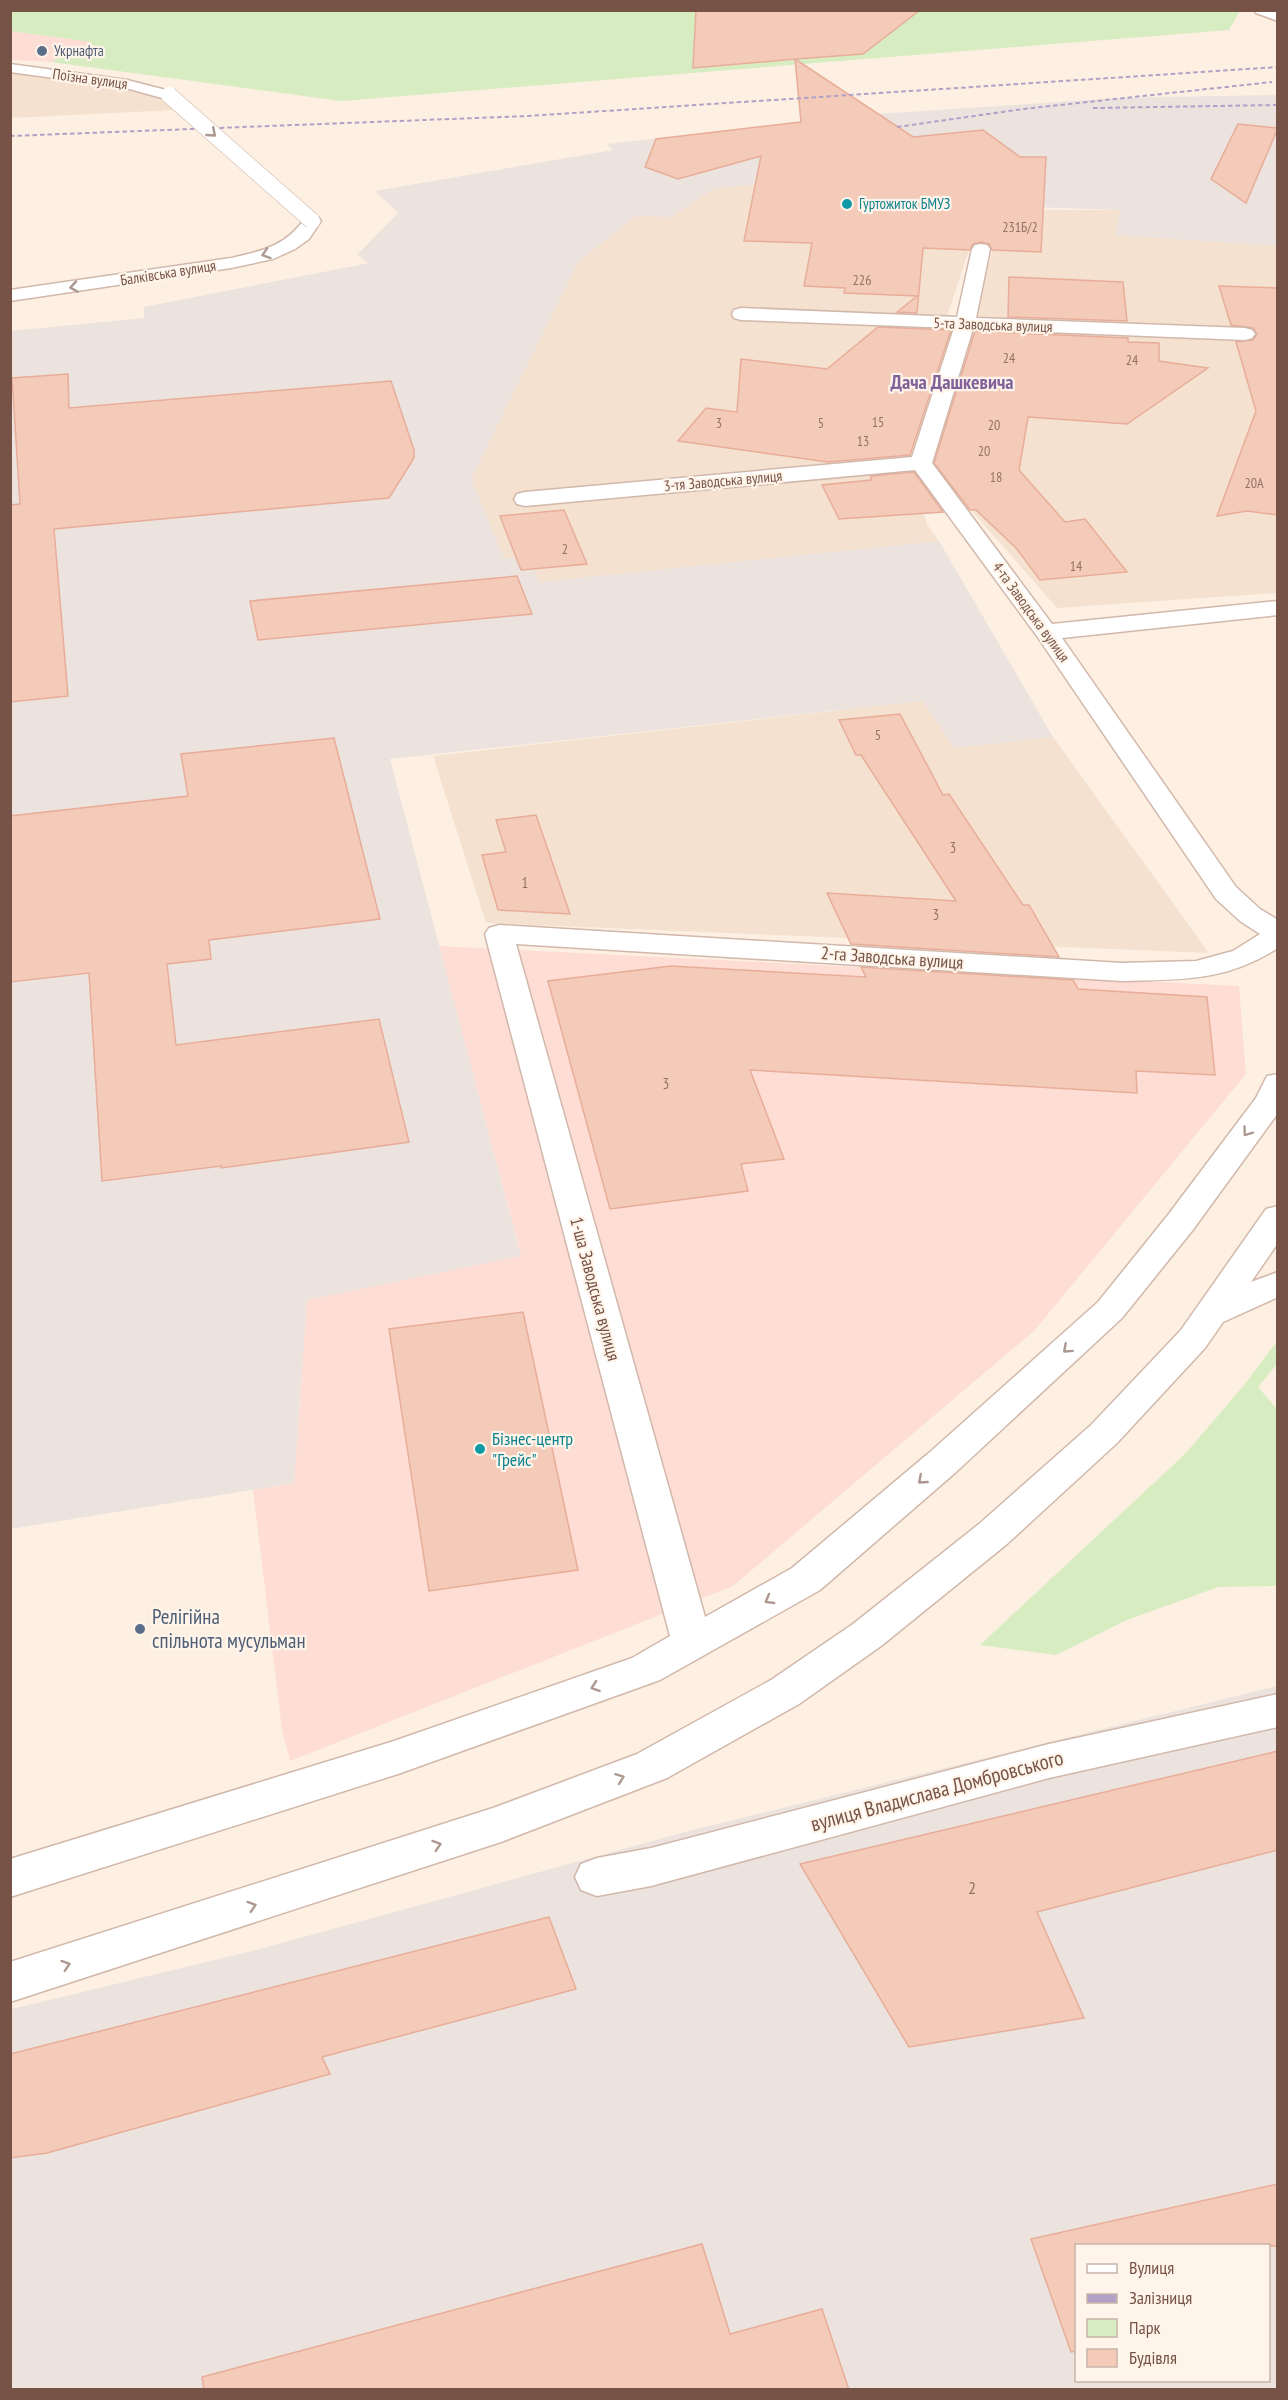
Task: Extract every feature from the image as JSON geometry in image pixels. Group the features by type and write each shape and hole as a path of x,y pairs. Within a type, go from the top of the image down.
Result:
{"street":[{"path":"1261,10 1277,16"},
{"name":"Поїзна вулиця","path":"10,68 127,84 168,95 312,221"},
{"name":"Балківська вулиця","path":"10,296 231,263 267,255 289,245 303,235 312,221"},
{"path":"921,463 964,324 981,249"},
{"name":"5-та Заводська вулиця","path":"741,314 1245,334"},
{"name":"3-тя Заводська вулиця","path":"525,500 921,463"},
{"name":"4-та Заводська вулиця","path":"921,463 1046,632 1226,893 1250,915 1278,934"},
{"path":"1046,632 1278,608"},
{"name":"2-га Заводська вулиця","path":"499,934 1122,972 1198,970 1243,957 1278,934"},
{"name":"1-ша Заводська вулиця","path":"499,934 692,1644"},
{"path":"10,1878 410,1753 646,1669 806,1579 943,1462 1110,1310 1180,1223 1271,1100 1278,1083"},
{"path":"10,1982 501,1824 652,1766 785,1692 858,1642 993,1534 1104,1434 1192,1339 1278,1217"},
{"path":"1210,1314 1278,1283"},
{"name":"вулиця Владислава Домбровського","path":"597,1877 651,1867 1049,1761 1278,1710"}],"shaded area":[{"name":"Укрнафта","path":"10,31 93,42 51,62 11,60"},
{"path":"11,72 155,92 174,110 11,118"},
{"path":"1277,95 1277,246 1115,235 1120,210 1030,207 862,172 713,189 671,217 636,216 578,262 471,479 504,558 528,557 539,582 939,541 1053,737 954,748 923,701 390,759 521,1256 307,1300 294,1483 11,1529 11,331 144,318 144,307 369,263 357,255 398,213 375,191 613,150 607,144 862,115 1119,98"},
{"path":"862,172 978,222 903,452 927,524 939,541 539,582 504,558 471,479 578,262 636,216 671,217 713,189"},
{"path":"1020,210 1120,210 1115,235 1277,246 1277,593 1057,608 928,461 998,233"},
{"path":"923,701 954,748 1053,737 1209,953 486,923 433,756"},
{"path":"439,946 1239,986 1246,1074 1034,1331 733,1586 290,1761 282,1729 253,1490 294,1483 307,1300 521,1255"},
{"path":"1277,1686 1277,2389 11,2389 12,2009 260,1949 685,1832"}],"green space":[{"path":"11,10 1240,11 1229,30 341,101 51,62 92,42 11,31"},
{"path":"1277,1341 1277,1364 1258,1387 1277,1409 1277,1586 1218,1587 1127,1620 1056,1655 980,1645 1186,1453 1245,1384"}],"building":[{"path":"696,10 920,10 863,54 693,68"},
{"path":"795,59 913,137 983,130 1020,157 1046,157 1041,252 992,250 989,244 981,242 973,244 970,250 923,248 917,313 897,312 917,296 844,293 845,288 804,286 812,243 744,241 761,156 678,179 645,167 656,139 801,122"},
{"path":"1238,124 1278,128 1246,203 1211,179"},
{"path":"1009,277 1123,282 1127,321 1008,317"},
{"path":"1219,286 1278,288 1278,515 1247,511 1217,516 1256,411 1236,342 1253,340 1257,334 1253,328 1231,325"},
{"path":"878,327 951,330 910,455 828,462 678,441 706,408 737,412 741,359 827,369"},
{"path":"975,331 1128,338 1128,342 1159,343 1159,361 1208,368 1127,424 1028,417 1019,470 1065,522 1085,519 1127,572 1040,580 1016,548 976,510 970,510 934,463"},
{"path":"68,374 69,408 391,381 414,450 414,458 389,498 54,529 68,696 10,702 10,505 20,504 12,378"},
{"path":"914,472 943,512 839,519 822,485 871,480 871,476"},
{"path":"564,510 587,564 521,570 500,516"},
{"path":"517,576 532,614 258,640 250,601"},
{"path":"900,714 943,795 949,794 1023,905 1029,905 1059,957 851,944 827,893 956,901 861,755 856,755 839,720"},
{"path":"334,738 380,919 209,940 211,959 167,964 176,1045 379,1019 409,1142 221,1168 221,1166 102,1181 89,973 10,982 10,816 188,796 181,754"},
{"path":"536,815 570,914 498,910 482,855 506,852 496,820"},
{"path":"671,966 866,977 861,967 1073,980 1078,989 1207,997 1215,1075 1136,1071 1137,1093 750,1070 784,1159 741,1164 748,1191 610,1209 548,981"},
{"name":"Бізнес-центр \"Грейс\"","path":"523,1312 578,1570 429,1591 389,1329"},
{"path":"1278,1751 1278,1850 1037,1912 1084,2018 909,2047 800,1864"},
{"path":"549,1917 576,1989 322,2057 330,2074 47,2153 10,2158 10,2054"},
{"path":"1278,2184 1278,2246 1270,2246 1270,2244 1075,2244 1075,2351 1071,2352 1031,2239"},
{"path":"702,2244 730,2334 822,2309 849,2390 204,2390 202,2377"}],"railway":[{"path":"10,136 528,116 1278,67"},
{"path":"897,127 1023,109 1272,82"},
{"path":"1093,108 1278,105"}],"place":[{"name":"Укрнафта","path":"42,51"},
{"name":"Гуртожиток БМУЗ","path":"847,204"},
{"name":"Бізнес-центр \"Грейс\"","path":"480,1449"},
{"name":"Релігійна спільнота мусульман","path":"140,1629"}],"district":[{"name":"Дача Дашкевича","path":"952,382"}]}
